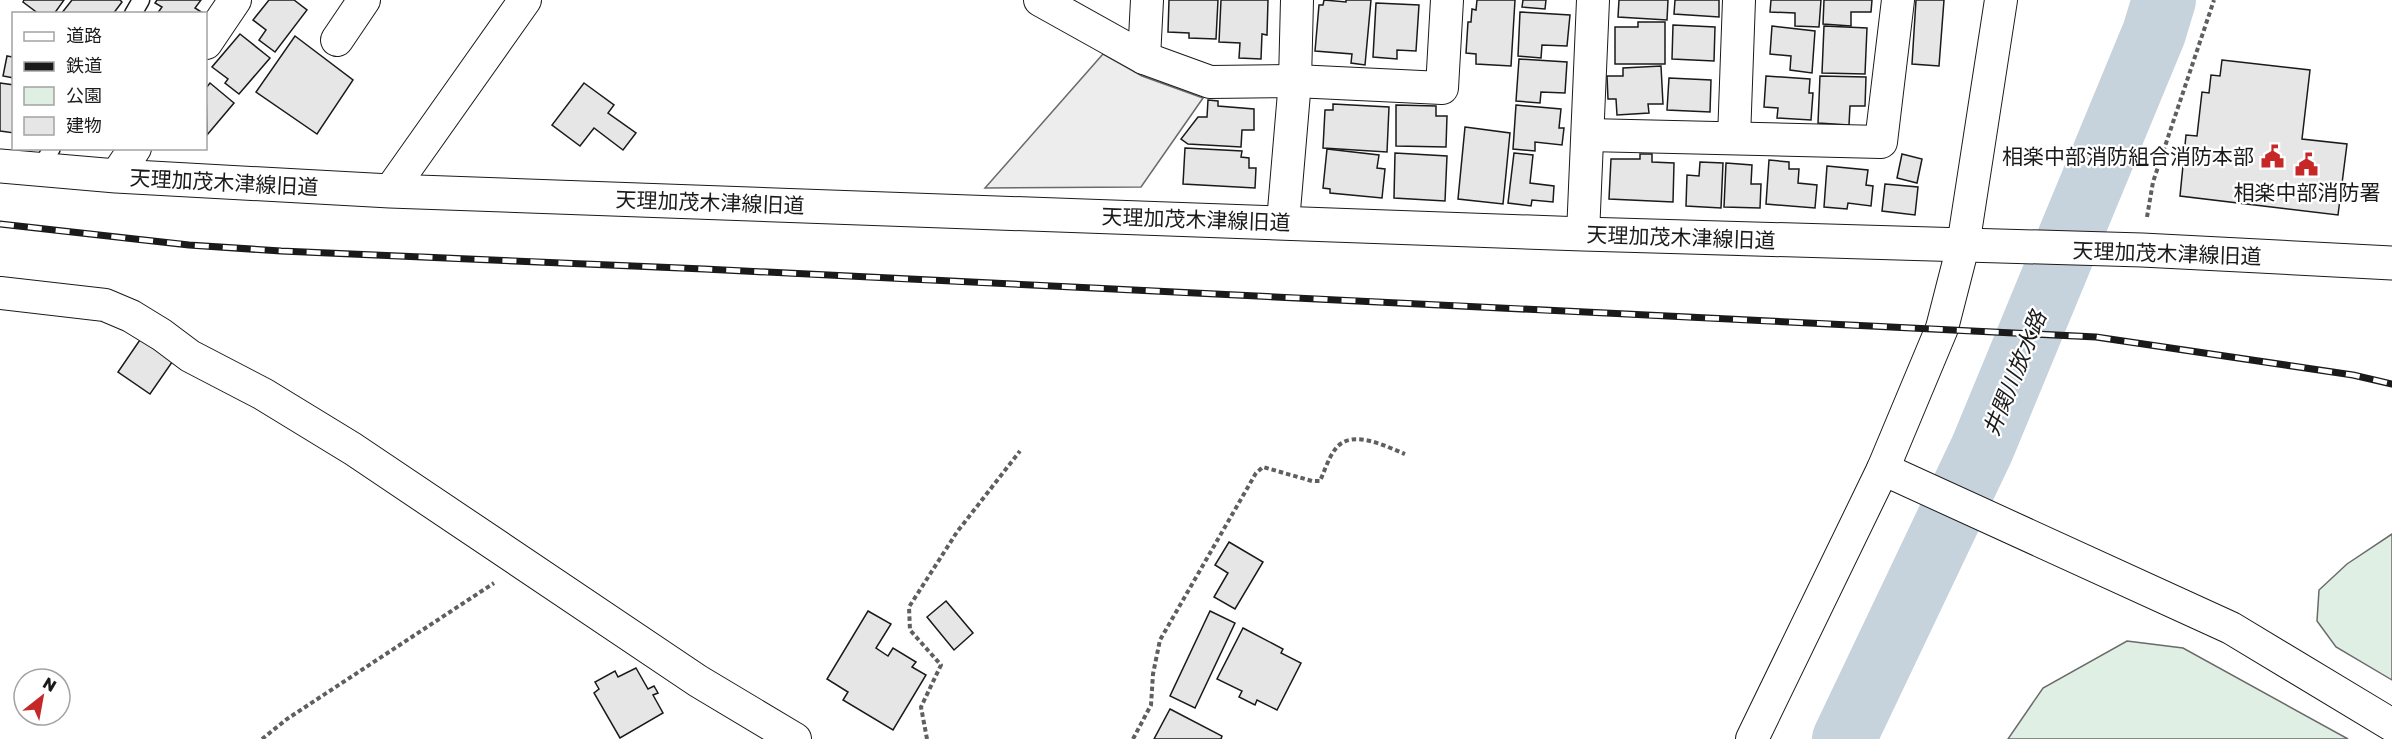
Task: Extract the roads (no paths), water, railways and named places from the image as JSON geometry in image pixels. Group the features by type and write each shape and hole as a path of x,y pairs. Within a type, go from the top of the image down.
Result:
{"street":[{"path":"207,42 235,0"},
{"path":"337,40 364,0"},
{"path":"390,191 525,0"},
{"path":"1040,0 1144,58 1210,82 1294,81 1442,88 1447,0"},
{"path":"1144,58 1146,0"},
{"path":"1283,222 1294,81 1297,0"},
{"path":"1583,234 1593,0"},
{"path":"1734,138 1738,0"},
{"path":"1588,135 1881,142 1898,0"},
{"path":"1752,739 1890,472 1942,328 1963,246 2001,0"},
{"path":"116,176 134,150"},
{"name":"天理加茂木津線旧道","path":"0,166 45,159 116,176 390,191 1583,234 2134,250 2392,263"},
{"path":"0,293 105,305 131,316 190,356 263,394 354,449 698,681 795,739"},
{"path":"1890,472 2230,628 2392,725"}],"waterway":[{"name":"井関川放水路","path":"1844,739 1982,449 2154,33 2164,0"}],"railway":[{"path":"0,224 189,245 281,251 704,269 2096,337 2353,375 2392,384"}],"place":[{"name":"相楽中部消防組合消防本部","path":"2272,156"},
{"name":"相楽中部消防署","path":"2307,164"}]}
